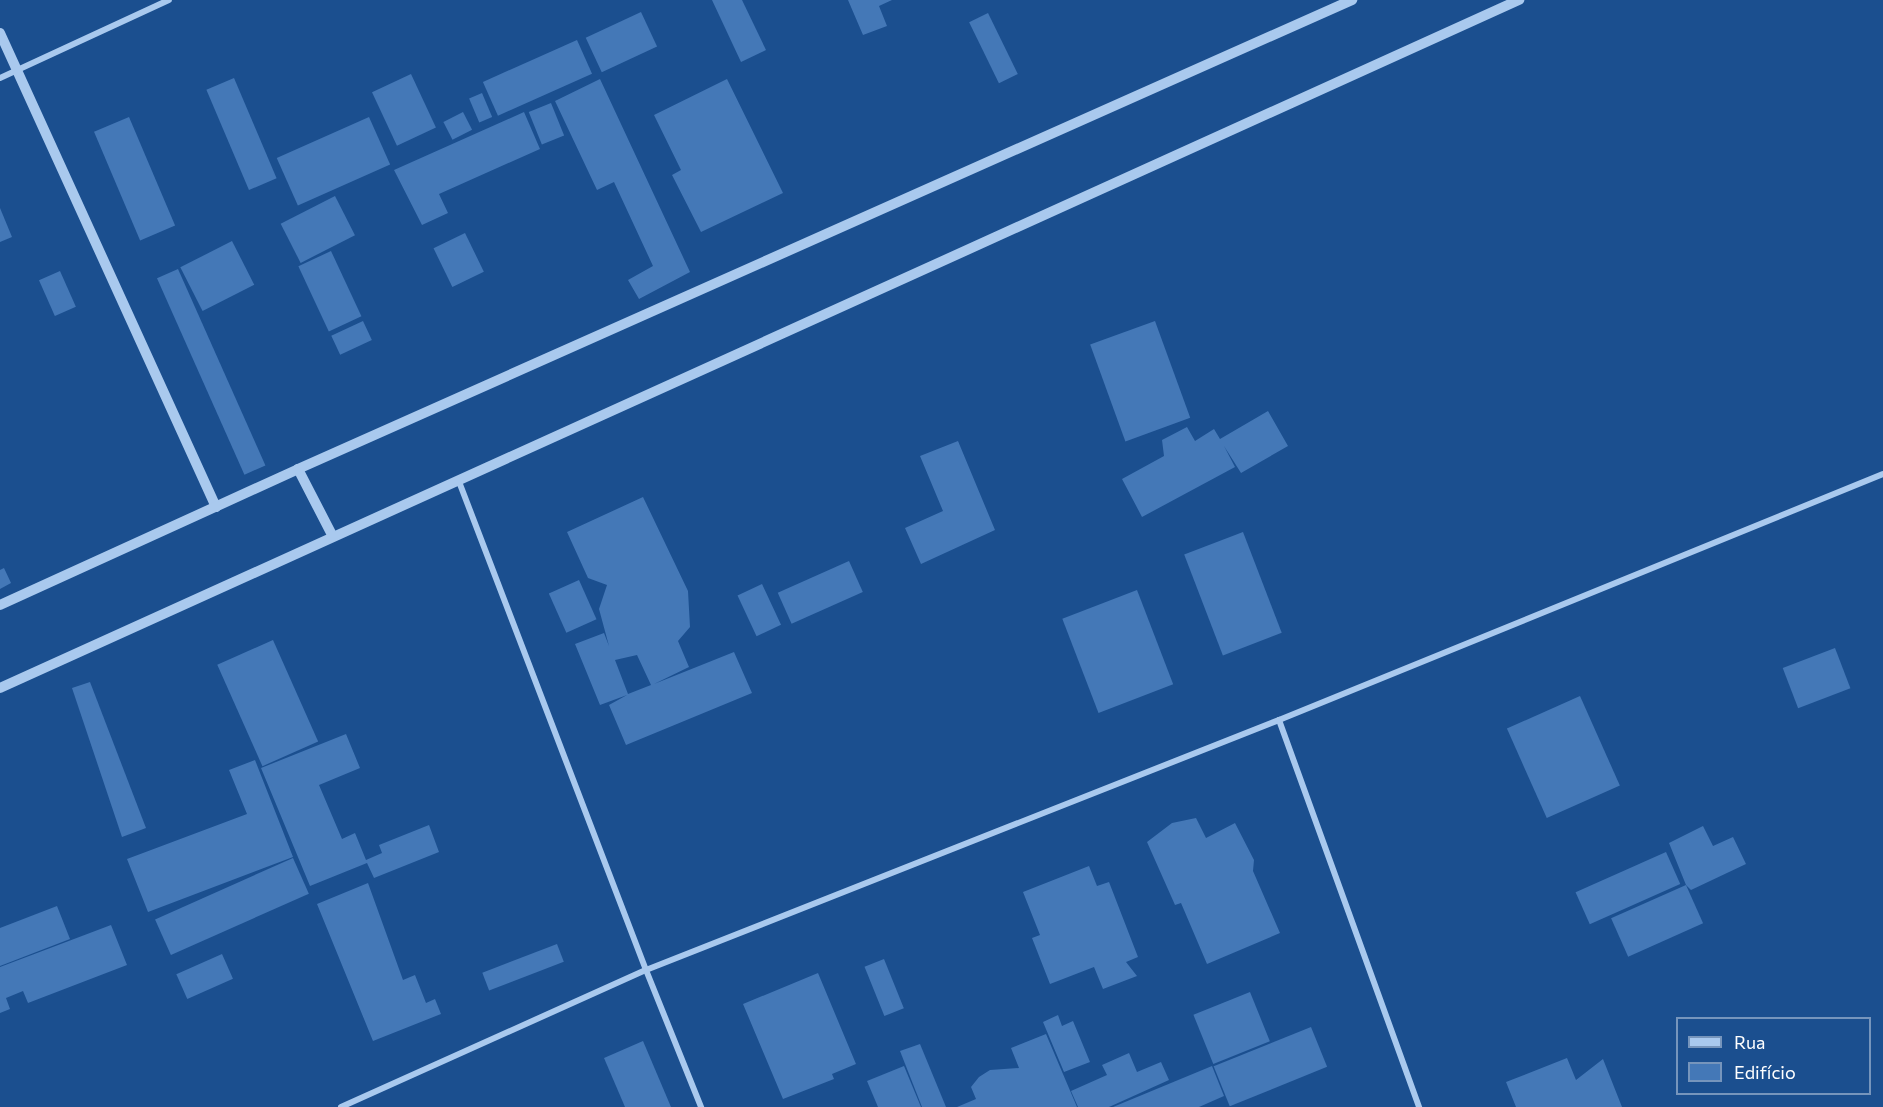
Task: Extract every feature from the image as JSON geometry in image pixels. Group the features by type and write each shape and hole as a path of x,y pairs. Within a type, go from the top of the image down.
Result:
{"street":[{"path":"0,78 18,72 169,0"},
{"path":"0,605 298,469 1352,0"},
{"path":"0,688 332,535 1518,0"},
{"path":"0,33 216,507"},
{"path":"298,469 332,535"},
{"path":"341,1107 646,970 1279,720 1883,474"},
{"path":"458,479 646,970 701,1107"},
{"path":"1279,720 1419,1107"}],"building":[{"path":"712,0 742,0 766,50 741,62"},
{"path":"848,0 892,0 879,6 887,26 863,35"},
{"path":"641,12 657,46 602,72 586,38"},
{"path":"988,13 1018,74 999,83 969,22"},
{"path":"577,40 592,74 498,116 483,82"},
{"path":"411,74 436,127 397,146 372,92"},
{"path":"234,78 277,178 249,190 206,90"},
{"path":"600,79 690,272 639,299 628,280 653,266 614,182 597,190 555,101"},
{"path":"727,79 783,193 701,232 672,175 681,170 654,115"},
{"path":"482,93 492,117 479,122 469,98"},
{"path":"551,103 564,135 542,144 529,112"},
{"path":"463,112 472,130 452,140 443,122"},
{"path":"524,112 540,149 439,194 448,213 422,225 394,170"},
{"path":"129,117 175,226 140,240 94,132"},
{"path":"369,117 390,165 298,206 277,158"},
{"path":"335,196 355,235 301,263 281,224"},
{"path":"0,208 12,237 0,242"},
{"path":"465,233 484,272 452,287 434,248"},
{"path":"232,241 254,285 203,311 180,267"},
{"path":"331,251 361,316 329,331 298,266"},
{"path":"178,269 265,465 244,475 157,278"},
{"path":"60,271 76,307 55,316 39,280"},
{"path":"363,321 372,340 340,355 331,336"},
{"path":"1155,321 1190,418 1125,441 1090,345"},
{"path":"1268,411 1288,446 1241,473 1224,446 1235,467 1142,517 1122,479 1164,456 1162,440 1187,427 1195,441 1214,429 1220,439"},
{"path":"958,441 995,530 921,564 905,528 943,511 920,456"},
{"path":"643,497 688,591 690,627 678,641 689,667 654,684 734,652 752,693 626,745 609,705 627,695 600,705 575,644 604,633 609,646 599,609 607,585 588,578 567,532","holes":["637,655 651,685 628,694 615,660"]},
{"path":"1243,532 1282,633 1223,655 1184,555"},
{"path":"849,561 863,592 792,624 778,593"},
{"path":"4,568 11,583 0,589 0,570"},
{"path":"579,580 596,619 566,633 549,593"},
{"path":"762,584 781,625 757,636 738,595"},
{"path":"1137,590 1173,684 1099,713 1062,619"},
{"path":"273,640 318,741 262,766 217,665"},
{"path":"1835,648 1850,688 1798,708 1783,668"},
{"path":"90,682 146,828 122,837 72,688"},
{"path":"1580,696 1620,786 1547,818 1507,729"},
{"path":"346,734 360,768 319,785 342,839 355,833 366,860 382,853 379,845 429,825 439,852 374,878 367,863 310,886 261,768"},
{"path":"255,760 293,857 148,912 127,859 247,814 229,770"},
{"path":"1196,818 1206,838 1235,823 1254,860 1253,871 1280,933 1207,964 1181,903 1175,905 1147,842 1172,823"},
{"path":"1703,826 1713,846 1733,837 1746,864 1691,890 1686,885 1669,843"},
{"path":"1666,852 1680,884 1590,924 1576,892"},
{"path":"293,858 309,894 171,955 155,919"},
{"path":"1089,866 1097,886 1109,882 1138,957 1126,962 1137,976 1103,989 1094,967 1050,984 1032,938 1040,935 1023,892"},
{"path":"368,883 403,980 415,975 426,1003 435,999 441,1014 373,1041 317,904"},
{"path":"1686,885 1703,923 1628,957 1611,918"},
{"path":"57,906 70,939 0,966 0,928"},
{"path":"111,925 127,965 28,1003 23,991 6,998 10,1009 0,1013 0,967"},
{"path":"557,944 564,962 489,990 482,973"},
{"path":"222,954 233,979 187,999 176,974"},
{"path":"884,959 904,1008 884,1016 865,967"},
{"path":"818,973 856,1064 832,1074 834,1079 783,1099 743,1004"},
{"path":"1250,992 1270,1041 1213,1064 1193,1015"},
{"path":"1058,1015 1062,1026 1073,1021 1090,1062 1064,1072 1043,1022"},
{"path":"1311,1027 1327,1067 1230,1106 1214,1066"},
{"path":"1046,1034 1077,1107 957,1107 976,1099 971,1087 979,1077 990,1070 1019,1068 1011,1048"},
{"path":"643,1041 671,1107 625,1107 604,1058"},
{"path":"920,1044 946,1107 922,1107 900,1051"},
{"path":"1129,1053 1137,1072 1161,1062 1169,1080 1109,1107 1078,1107 1071,1091 1107,1075 1102,1065"},
{"path":"1567,1058 1576,1080 1603,1059 1622,1107 1516,1107 1506,1082"},
{"path":"904,1066 921,1107 878,1107 867,1081"},
{"path":"1212,1066 1224,1096 1199,1107 1113,1107"}]}
